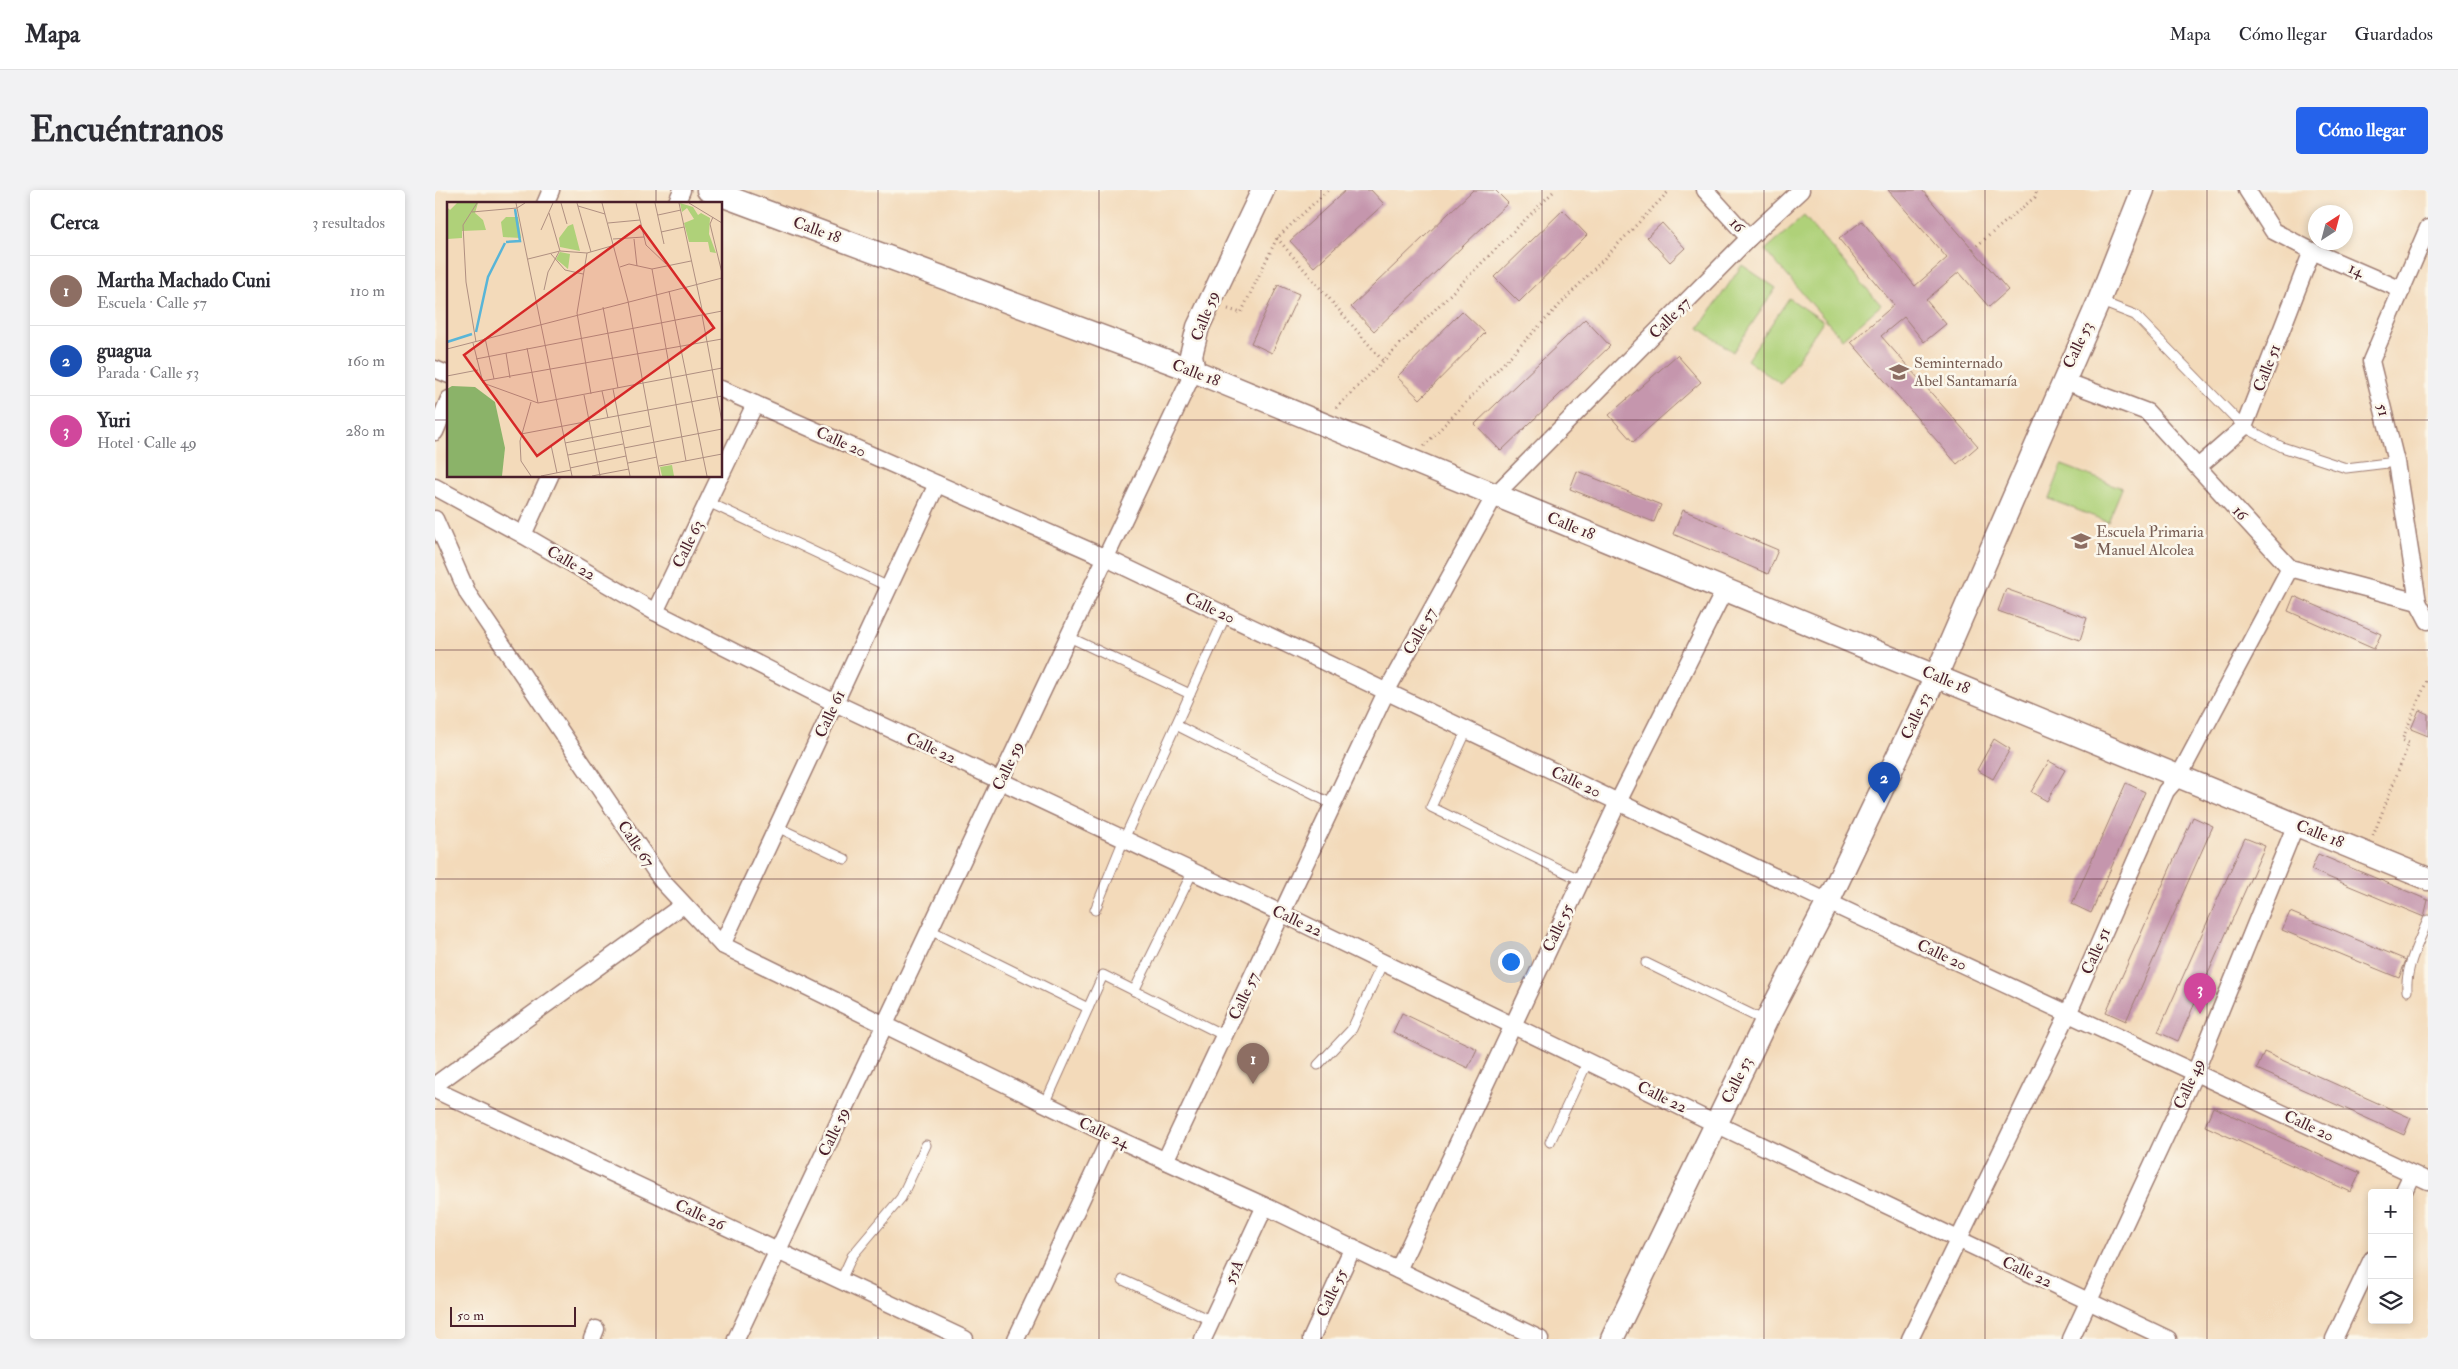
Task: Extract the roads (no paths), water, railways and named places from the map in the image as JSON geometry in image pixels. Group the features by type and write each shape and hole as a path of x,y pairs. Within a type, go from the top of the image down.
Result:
{"street":[{"path":"546,202 551,190"},
{"path":"677,202 682,190"},
{"name":"Calle 18","path":"708,190 1194,371 2428,878"},
{"name":"Calle 59","path":"736,1339 1194,371 1191,355 1198,327 1263,190"},
{"name":"16","path":"1705,190 1749,238"},
{"name":"Calle 57","path":"1165,1161 1386,692 1495,495 1749,238 1801,190"},
{"name":"14","path":"2247,190 2273,231 2312,251 2402,290"},
{"name":"Calle 53","path":"1612,1339 1766,1021 1828,902 1935,676 2099,300 2138,192"},
{"name":"51","path":"2418,602 2396,462 2371,361 2428,228"},
{"name":"Calle 51","path":"2198,467 2244,427 2312,251"},
{"path":"435,369 447,375"},
{"name":"16","path":"2063,380 2147,412 2290,568"},
{"name":"Calle 20","path":"723,390 1106,558 1828,902 2423,1177"},
{"path":"435,432 447,404"},
{"name":"Calle 63","path":"723,471 755,404"},
{"path":"523,535 549,478"},
{"name":"Calle 63","path":"655,612 720,478"},
{"name":"Calle 61","path":"722,945 937,484"},
{"name":"Calle 22","path":"435,487 523,535 655,612 835,703 1193,871 1513,1024 1716,1124 2168,1339"},
{"name":"Calle 67","path":"435,519 468,594 662,882 683,905"},
{"path":"2290,568 2418,602 2428,621"},
{"name":"Calle 51","path":"1910,1339 2068,1014 2167,791 2179,776 2290,568"},
{"name":"Calle 55","path":"1398,1270 1618,802 1725,589"},
{"name":"Calle 49","path":"2071,1339 2195,1073 2296,824"},
{"path":"435,1085 683,905"},
{"name":"Calle 24","path":"683,905 722,945 1111,1136 1353,1247 1540,1339"},
{"name":"Calle 26","path":"435,1090 965,1339"},
{"path":"1017,1339 1111,1136"},
{"path":"2408,1189 2423,1177"},
{"name":"55A","path":"1203,1339 1265,1206"},
{"name":"Calle 55","path":"1311,1339 1353,1247"},
{"path":"2334,1339 2368,1267"}],"lane":[{"path":"2099,300 2135,315 2244,427 2282,447 2346,468 2396,462"},
{"path":"708,502 889,587"},
{"path":"1095,910 1124,839 1226,615"},
{"path":"1069,637 1190,694"},
{"path":"1176,725 1334,805"},
{"path":"1467,730 1431,807 1581,880"},
{"path":"777,827 845,859"},
{"path":"1135,991 1193,871"},
{"path":"2407,991 2406,982 2410,967 2428,920"},
{"path":"930,930 1088,1008"},
{"path":"1318,1064 1351,1030 1383,962"},
{"path":"1646,963 1766,1021"},
{"path":"1045,1104 1103,975 1225,1036"},
{"path":"1550,1142 1588,1061"},
{"path":"841,1280 853,1256 901,1198 926,1145"},
{"path":"1123,1280 1212,1320"}],"place":[{"name":"Seminternado Abel Santamaría","path":"1899,372"},
{"name":"Escuela Primaria Manuel Alcolea","path":"2081,541"},
{"name":"guagua","path":"1884,803"},
{"name":"Yuri","path":"2200,1014"},
{"name":"Martha Machado Cuni","path":"1253,1084"}]}
